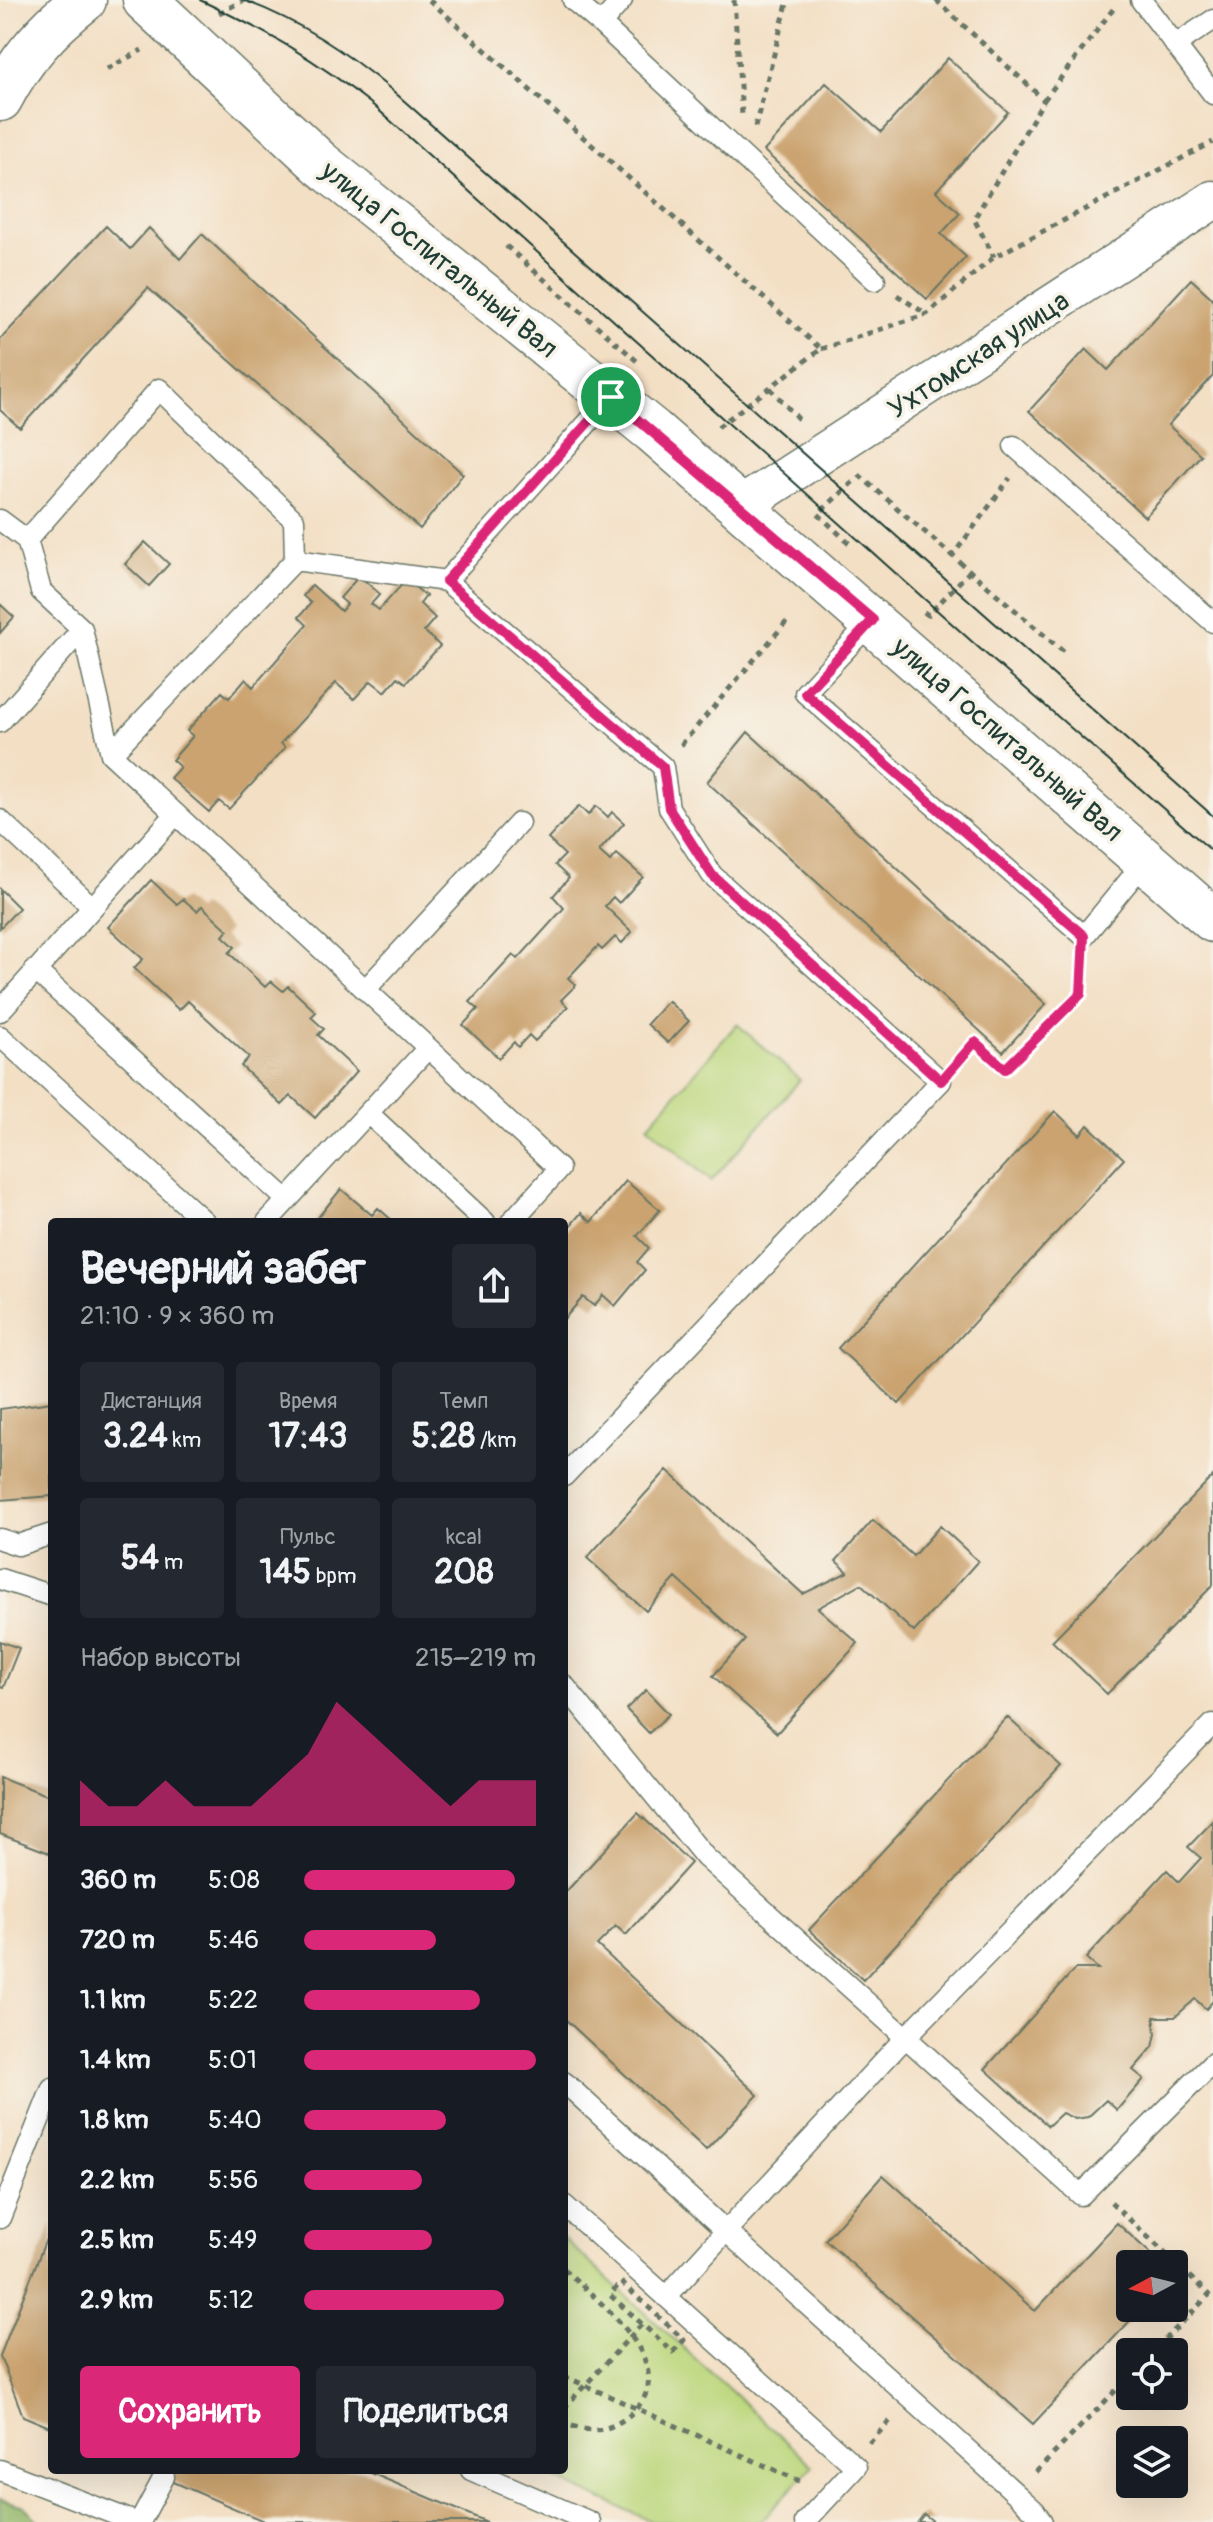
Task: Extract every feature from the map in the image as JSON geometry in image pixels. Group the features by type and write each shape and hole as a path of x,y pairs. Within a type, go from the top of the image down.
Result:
{"main road":[{"path":"0,99 14,70 49,27 84,0"},
{"name":"улица Госпитальный Вал","path":"145,0 320,163 741,506 1213,920"}],"street":[{"name":"Ухтомская улица","path":"741,506 1213,200"}],"lane":[{"path":"573,0 875,280"},
{"path":"601,24 622,0"},
{"path":"1141,0 1213,94"},
{"path":"1175,45 1213,20"},
{"path":"27,540 159,389 294,520 295,560 111,754"},
{"path":"446,581 611,397"},
{"path":"1020,451 1213,622"},
{"path":"0,520 27,540 41,591 82,629 111,754 559,1169 515,1218"},
{"path":"295,560 446,581 663,767 669,808 712,875 941,1081 568,1472"},
{"path":"873,620 805,693 1084,936 1146,860"},
{"path":"0,722 82,629"},
{"path":"0,1011 176,814"},
{"path":"0,820 91,906"},
{"path":"365,990 519,823"},
{"path":"35,970 287,1200"},
{"path":"0,1036 201,1218"},
{"path":"271,1218 428,1048"},
{"path":"368,1113 481,1218"},
{"path":"0,1539 18,1545 48,1535"},
{"path":"0,1579 48,1595"},
{"path":"568,1690 705,1857 1081,2195 1213,2063"},
{"path":"666,2297 904,2039 1213,1724"},
{"path":"568,2086 913,2398 1042,2522"},
{"path":"0,2218 48,2098"},
{"path":"568,2209 856,2467 805,2522"},
{"path":"0,2470 138,2522 164,2477"},
{"path":"480,2474 590,2522"}],"path":[{"path":"429,0 821,349"},
{"path":"734,0 746,163"},
{"path":"746,163 788,0"},
{"path":"936,0 1044,100"},
{"path":"994,257 974,219 1044,100 1120,0"},
{"path":"705,420 717,430 821,349 927,314 994,257 1213,142"},
{"path":"506,246 646,369"},
{"path":"770,388 801,422"},
{"path":"951,558 1020,451"},
{"path":"852,469 951,558 1067,655"},
{"path":"851,544 818,514 860,476"},
{"path":"917,605 928,615 969,572"},
{"path":"663,767 789,619"},
{"path":"941,1081 975,1042 1005,1069 1081,994 1084,936"},
{"path":"1092,2184 1209,2295 1167,2338"},
{"path":"568,2273 633,2334 647,2364 647,2391 640,2408 615,2426 586,2432 568,2425"},
{"path":"610,2295 673,2352"},
{"path":"568,2404 642,2324"},
{"path":"568,2378 830,2495"},
{"path":"1015,2493 1116,2390"},
{"path":"850,2462 913,2398"}],"green space":[{"path":"737,1024 800,1080 711,1181 648,1126"},
{"path":"568,2243 813,2466 760,2522 653,2522 545,2474 568,2474"},
{"path":"0,2499 24,2506 39,2522 0,2522"}],"building":[{"path":"948,58 1008,112 936,191 960,213 941,234 966,257 927,299 764,151 826,83 881,132"},
{"path":"106,226 130,249 149,228 180,259 202,234 463,474 420,529 148,288 20,428 0,410 0,340"},
{"path":"1191,279 1213,299 1213,376 1168,425 1201,455 1145,517 1029,411 1086,349 1108,370"},
{"path":"145,542 169,564 149,586 125,564"},
{"path":"359,576 380,594 371,604 379,610 406,580 426,596 420,604 435,618 424,631 440,646 406,683 398,677 385,692 371,681 354,699 336,683 281,743 285,748 229,809 219,801 209,812 170,778 180,767 172,760 193,736 187,731 222,692 229,698 245,679 253,687 307,625 299,617 311,603 303,596 312,585 341,611 347,604 340,598"},
{"path":"0,604 14,617 0,633"},
{"path":"748,732 1046,1004 1003,1052 707,782"},
{"path":"579,806 588,815 596,806 608,817 612,812 624,823 599,851 610,861 617,854 643,877 619,903 613,897 605,906 632,932 622,943 615,937 602,950 598,946 568,978 576,985 561,1000 568,1007 535,1041 529,1035 518,1047 514,1042 499,1058 463,1025 478,1009 470,1002 513,955 518,959 564,908 553,896 569,878 555,865 565,855 548,839"},
{"path":"151,880 177,904 183,899 197,911 202,906 228,930 223,936 235,947 229,953 265,987 271,981 283,991 288,986 316,1012 311,1017 324,1029 318,1035 357,1071 315,1118 291,1096 282,1105 241,1066 249,1057 188,1001 179,1010 134,968 143,959 108,927"},
{"path":"0,889 19,908 0,928"},
{"path":"668,1001 689,1021 668,1043 647,1024"},
{"path":"1055,1111 1080,1135 1088,1125 1124,1159 899,1404 838,1348"},
{"path":"626,1181 660,1210 637,1236 649,1248 637,1262 645,1270 615,1306 603,1295 594,1306 583,1297 568,1314 568,1228 581,1213 591,1222"},
{"path":"341,1189 372,1215 378,1208 389,1218 318,1218"},
{"path":"48,1403 48,1496 0,1500 0,1409"},
{"path":"667,1470 803,1594 848,1572 836,1561 873,1520 913,1556 940,1526 978,1561 914,1632 861,1584 818,1608 858,1643 777,1733 713,1676 745,1640 676,1578 646,1611 587,1558"},
{"path":"1213,1476 1213,1585 1107,1694 1052,1641"},
{"path":"0,1641 19,1648 3,1688 0,1687"},
{"path":"646,1690 669,1714 649,1733 626,1709"},
{"path":"1007,1717 1061,1766 863,1980 809,1930"},
{"path":"0,1777 48,1795 48,1852 0,1834"},
{"path":"638,1813 691,1863 626,1935 616,1926 597,1945 758,2095 706,2150 568,2022 568,1890"},
{"path":"1213,1821 1213,2001 1206,2009 1195,1999 1175,2017 1154,2017 1156,2034 1153,2047 1133,2070 1144,2079 1117,2110 1106,2100 1088,2117 1075,2119 1062,2113 1048,2126 985,2069 1075,1969 1098,1969 1086,1958 1167,1870 1179,1882 1201,1858 1188,1847"},
{"path":"883,2175 1035,2311 1117,2223 1147,2250 1116,2250 1116,2322 1129,2322 1033,2424 825,2240"},
{"path":"48,2234 48,2426 23,2416 0,2356"},
{"path":"155,2474 373,2474 487,2522 266,2522"},
{"path":"924,2514 934,2522 918,2522"}],"tram line":[{"path":"200,0 290,47 374,106 978,647 1213,852"},
{"path":"243,0 322,39 393,91 1213,816"}],"route":[{"path":"611,397 873,620 805,693 1084,936 1081,994 1005,1069 975,1042 941,1081 712,875 669,808 663,767 446,581 611,397"}]}
